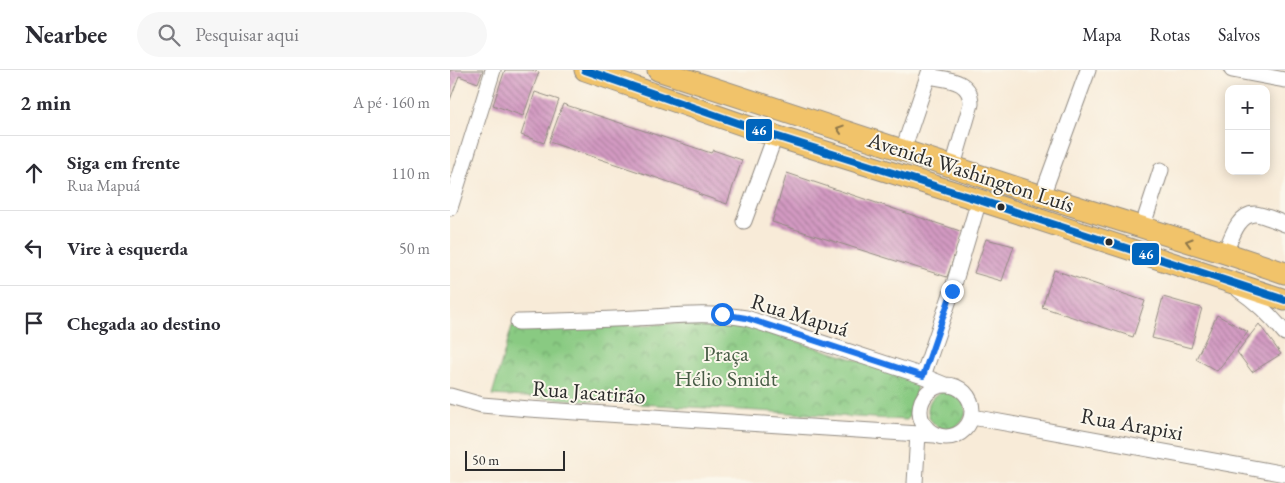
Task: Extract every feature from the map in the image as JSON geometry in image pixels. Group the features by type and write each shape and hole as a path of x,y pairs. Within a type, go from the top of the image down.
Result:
{"highway":[{"name":"Avenida Washington Luís","path":"585,70 774,136 979,200 1285,300"},
{"name":"Avenida Washington Luís","path":"658,70 1042,196 1285,273"}],"street":[{"path":"450,208 493,70"},
{"path":"1042,196 1088,70"},
{"path":"1241,71 1285,80"},
{"path":"904,150 929,73 962,84 971,95 971,104 953,166"},
{"path":"744,221 774,136"},
{"path":"1142,228 1161,170"},
{"path":"923,376 952,291 979,200"},
{"path":"1225,253 1239,223 1246,216 1255,214 1285,224"},
{"path":"1226,281 1254,300 1285,333"},
{"name":"Rua Mapuá","path":"518,322 722,314 746,318 923,376 945,385"},
{"path":"945,385 953,386 966,394 972,409 972,417 969,424 958,435 944,437 935,435 928,430 920,415 921,406 929,391 945,385"},
{"name":"Rua Jacatirão","path":"450,396 482,405 520,409 935,435"},
{"name":"Rua Arapixi","path":"972,417 1285,474"},
{"path":"915,483 918,434"}],"green space":[{"name":"Praça Hélio Smidt","path":"732,321 917,379 915,403 907,420 492,395 512,326 617,326"},
{"path":"947,391 954,392 960,397 965,403 965,417 960,423 954,428 947,429 940,428 934,423 929,417 928,410 929,403 934,397 940,392"}],"building":[{"path":"450,70 483,70 478,83 459,76 450,100"},
{"path":"505,70 532,70 539,72 523,116 493,105"},
{"path":"535,92 559,100 544,143 521,135"},
{"path":"563,104 711,153 713,150 742,160 727,204 698,194 699,192 549,142"},
{"path":"787,173 963,232 947,277 772,222"},
{"path":"986,239 1014,246 1002,281 974,273"},
{"path":"1054,270 1145,301 1133,337 1042,307"},
{"path":"1163,297 1202,308 1191,348 1152,338"},
{"path":"1217,315 1248,332 1217,371 1196,359"},
{"path":"1259,324 1281,354 1252,372 1237,352"}],"transit line":[{"name":"46","path":"585,70 775,136 979,200 1285,300"}],"route":[{"path":"722,314 746,318 923,376 952,291"}]}
